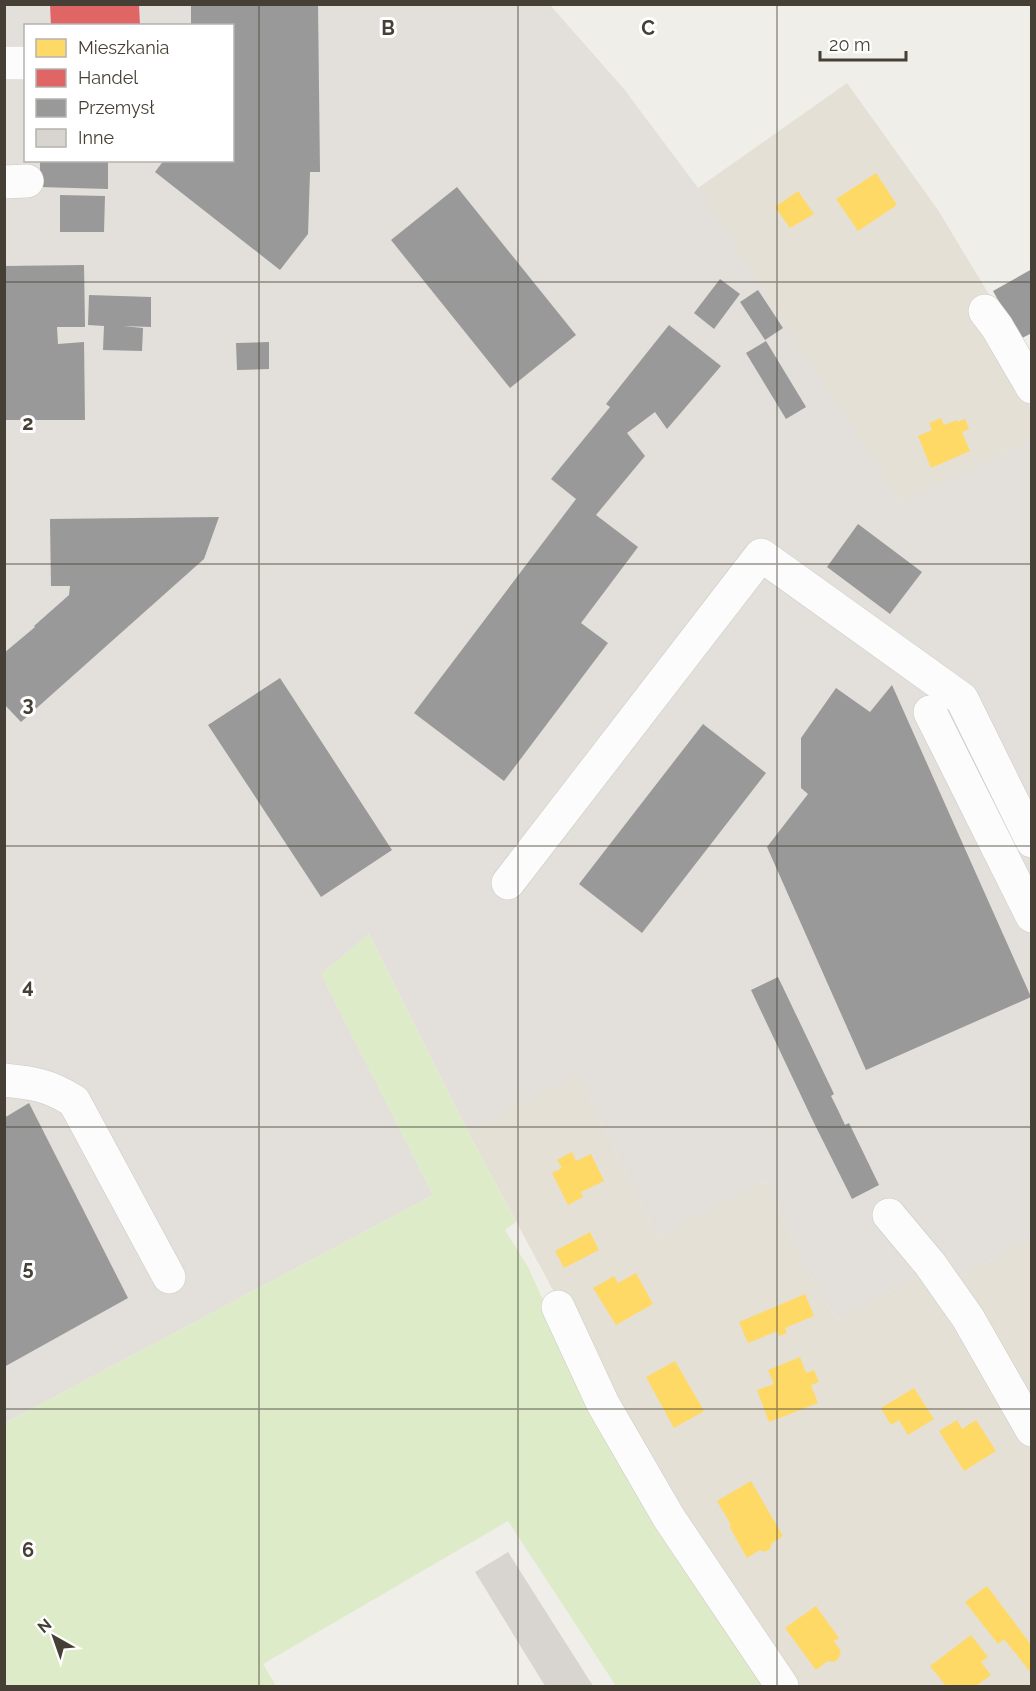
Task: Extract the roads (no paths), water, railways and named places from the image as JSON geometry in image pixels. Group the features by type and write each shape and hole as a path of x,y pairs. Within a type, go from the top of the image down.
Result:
{"lane":[{"path":"4,63 24,63"},
{"path":"985,311 1032,387"},
{"path":"508,884 761,555 962,699 1032,841"},
{"path":"930,712 1032,916"},
{"path":"4,1080 38,1084 74,1101 169,1277"},
{"path":"889,1215 930,1264 968,1318 1032,1430"},
{"path":"558,1307 603,1404 669,1518 782,1686"}]}
